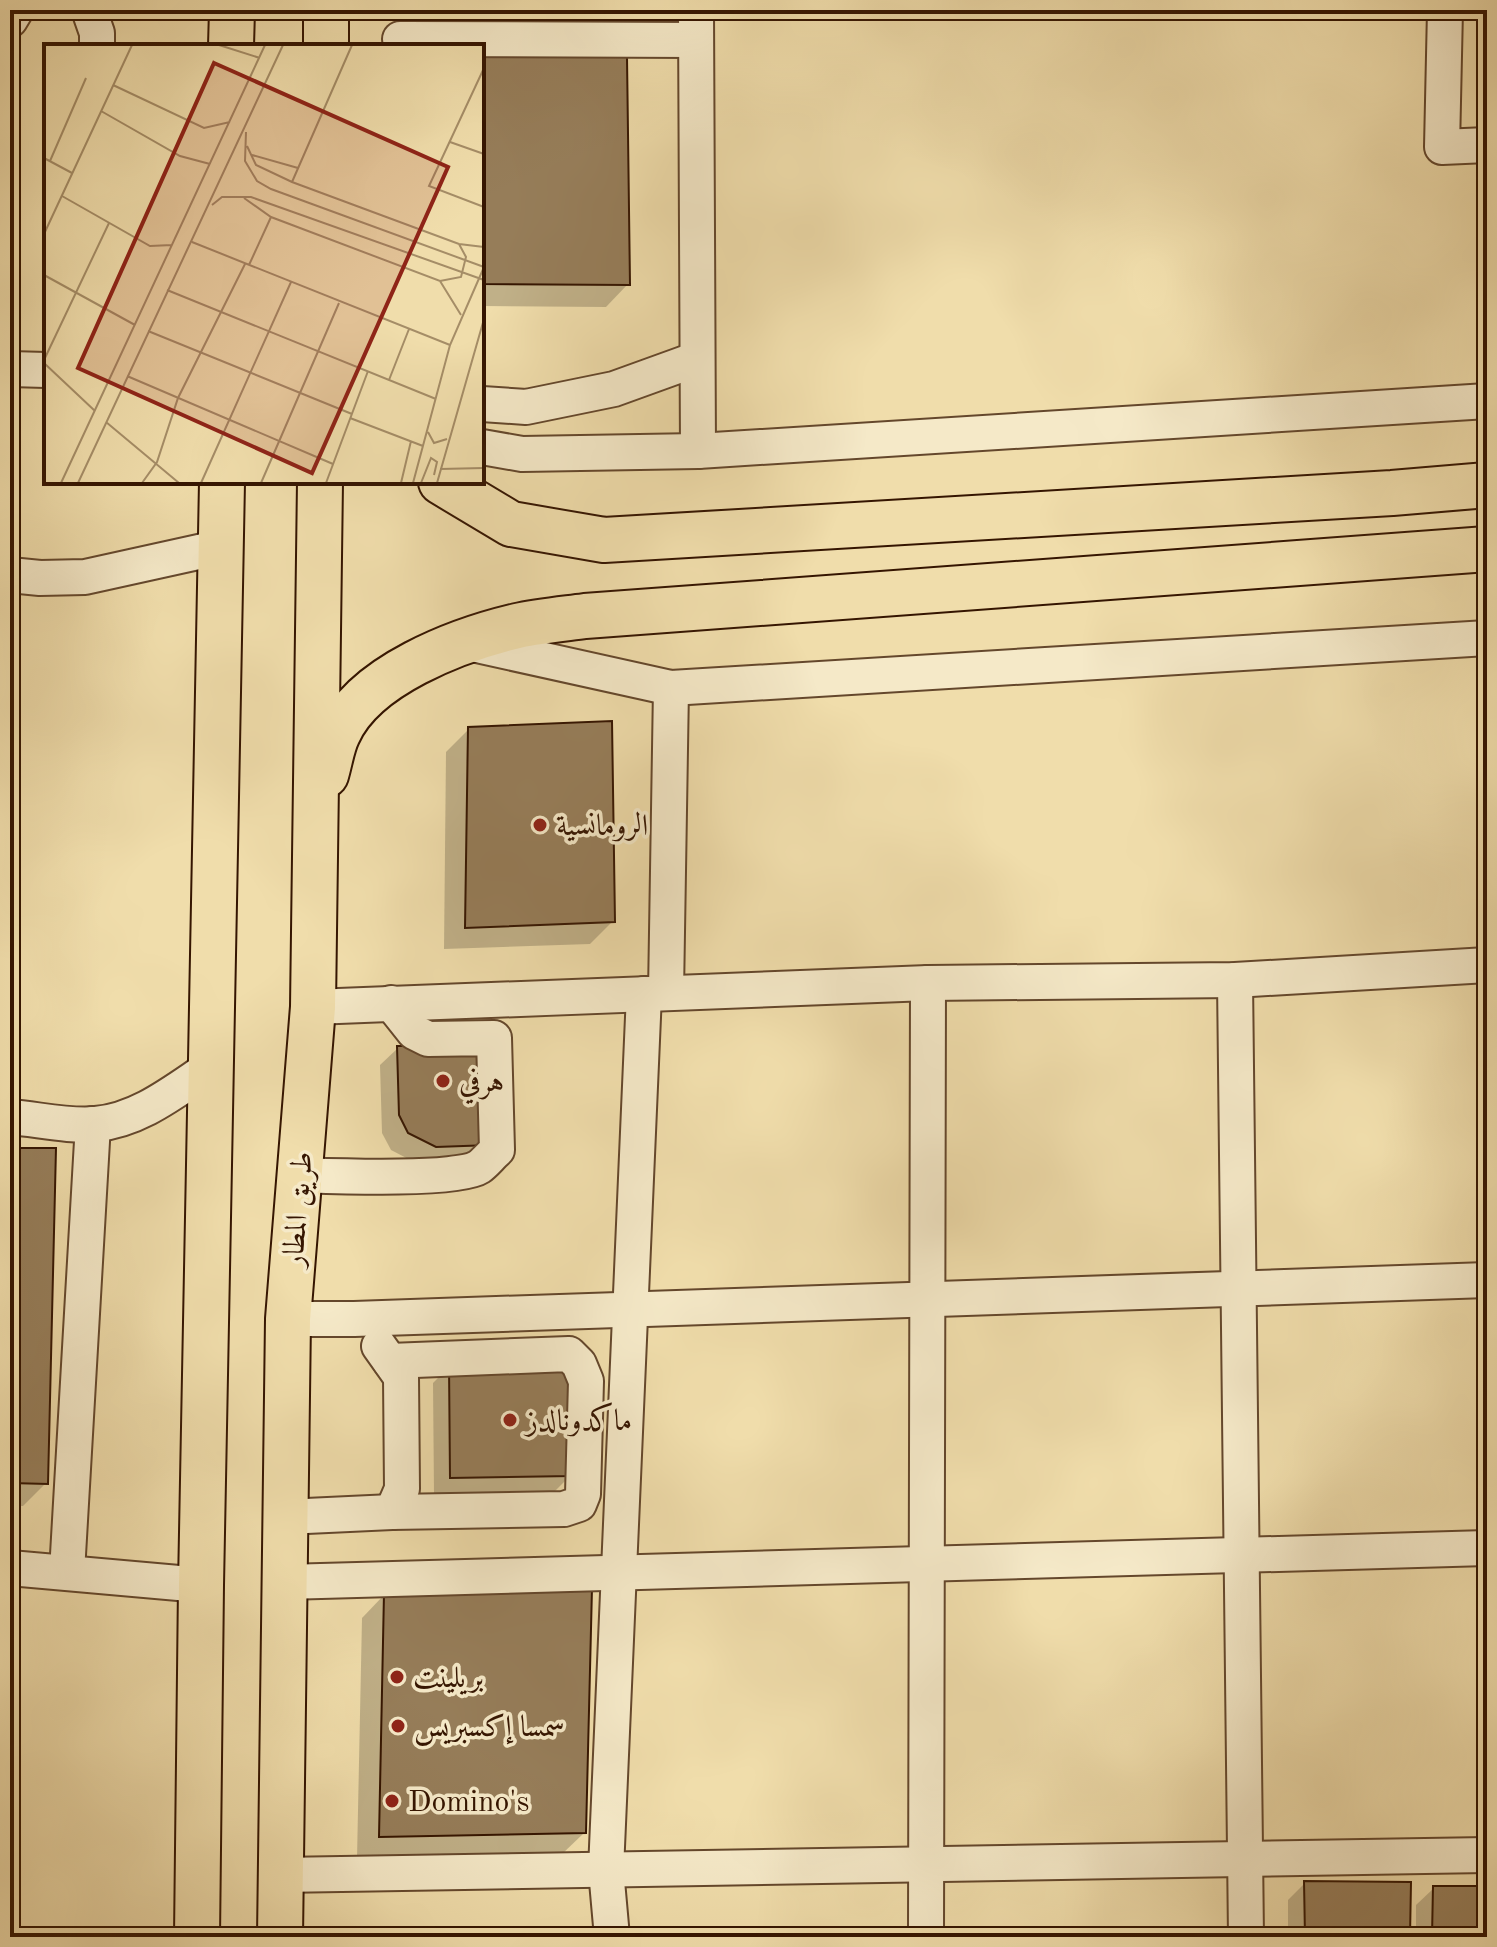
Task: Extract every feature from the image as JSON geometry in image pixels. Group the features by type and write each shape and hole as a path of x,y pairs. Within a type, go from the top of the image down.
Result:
{"main road":[{"path":"231,44 232,10"},
{"path":"326,10 326,44"},
{"path":"197,1937 222,484"},
{"name":"طريق المطار","path":"280,1937 288,1319 313,1007 320,484"},
{"path":"444,484 511,524 604,540 1487,485"},
{"path":"316,812 338,733 365,697 412,664 463,642 519,625 585,616 1487,549"}],"street":[{"path":"10,20 16,10"},
{"path":"89,10 97,33 97,44"},
{"path":"1445,10 1442,147 1487,145"},
{"path":"400,39 696,25 698,451"},
{"path":"484,404 526,407 614,389 697,359"},
{"path":"10,369 44,370"},
{"path":"484,447 522,454 698,451 1487,401"},
{"path":"10,575 85,577 221,547"},
{"path":"463,642 671,688 1487,638"},
{"path":"612,1937 606,1870 630,1308 655,994 671,688"},
{"path":"313,1007 928,983 1235,980 1487,965"},
{"path":"1235,980 1246,1937"},
{"path":"926,1937 928,983"},
{"path":"300,1175 379,1177 465,1173 479,1168 497,1150 494,1038 428,1039 414,1032 391,1003"},
{"path":"10,1117 93,1124 119,1121 149,1107 211,1067"},
{"path":"67,1572 93,1124"},
{"path":"288,1319 1487,1280"},
{"path":"354,1319 401,1377 402,1489 392,1512"},
{"path":"285,1517 564,1509 579,1504 583,1494 586,1381 579,1364 569,1354 390,1361"},
{"path":"285,1582 1487,1548"},
{"path":"10,1568 201,1585"},
{"path":"280,1875 1487,1855"}],"building":[{"path":"484,55 627,57 630,285 484,284"},
{"name":"الرومانسية","path":"612,721 615,922 465,928 468,727"},
{"name":"هرفي","path":"397,1046 487,1046 491,1145 436,1147 408,1133 399,1115"},
{"path":"10,1148 56,1148 48,1484 10,1483"},
{"name":"ماكدونالدز","path":"569,1361 572,1476 450,1478 449,1364"},
{"path":"592,1588 586,1833 379,1837 384,1593"},
{"path":"1304,1881 1411,1882 1410,1937 1305,1937"},
{"path":"1433,1886 1487,1886 1487,1937 1432,1937"}],"place":[{"name":"الرومانسية","path":"540,825"},
{"name":"هرفي","path":"443,1081"},
{"name":"ماكدونالدز","path":"510,1420"},
{"name":"بريلينت","path":"397,1677"},
{"name":"سمسا إكسبريس","path":"398,1726"},
{"name":"Domino's","path":"392,1801"}]}
